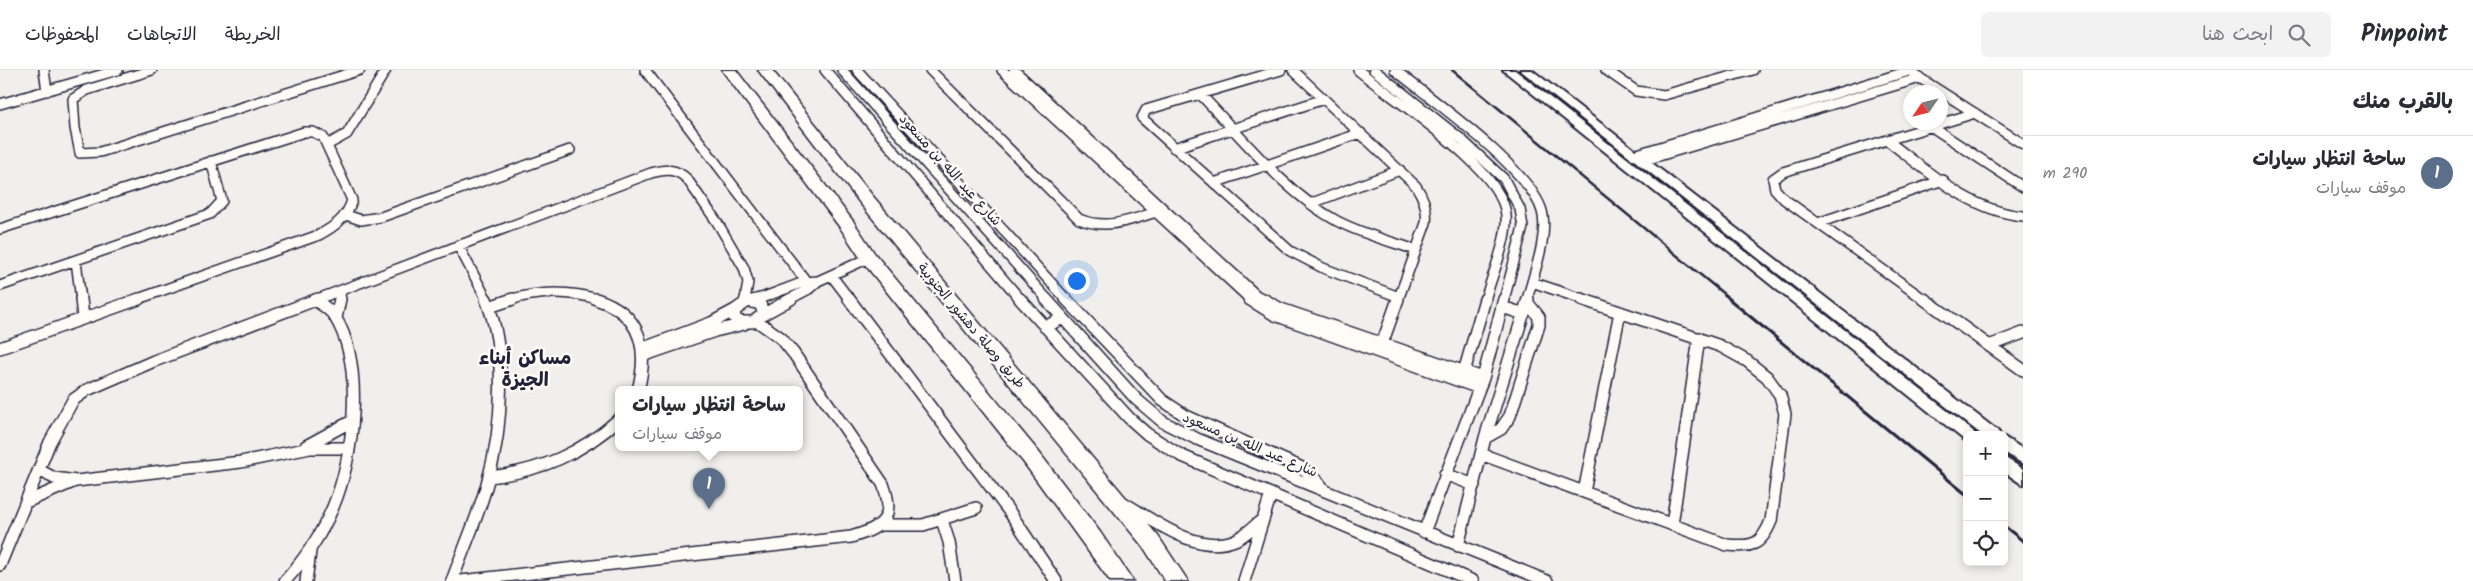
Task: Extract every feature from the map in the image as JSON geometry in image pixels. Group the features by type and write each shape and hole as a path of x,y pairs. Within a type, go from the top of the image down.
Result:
{"highway":[{"path":"729,70 869,258 1026,449 1097,543 1122,581"},
{"name":"طريق وصلة دهشور الجنوبية","path":"765,70 866,199 1151,542 1177,581"}],"street":[{"path":"44,70 47,91"},
{"path":"0,104 118,70"},
{"path":"152,70 86,90 73,99 74,122 80,153 100,152 330,74 360,70"},
{"path":"327,145 347,134 386,70"},
{"path":"645,70 806,281"},
{"name":"شارع عبد الله بن مسعود","path":"825,70 1045,327 1129,418 1147,434 1180,455 1472,581"},
{"name":"شارع عبد الله بن مسعود","path":"842,70 1136,399 1163,422 1197,439 1547,581"},
{"path":"857,70 1042,274 1162,400 1173,408 1302,468 1316,479 1326,492"},
{"path":"930,70 1079,219 1090,224 1116,226 1156,212"},
{"path":"1002,70 1107,161 1156,212 1193,242"},
{"path":"1014,70 1193,242 1249,299 1275,315 1303,321 1382,344 1464,372 1481,383"},
{"path":"1281,70 1146,110 1142,118 1290,250 1306,260 1399,297"},
{"path":"1293,70 1416,186 1426,204 1428,214 1382,344"},
{"path":"1361,72 1374,70 1487,162 1504,179 1520,209 1523,227 1481,383 1424,532"},
{"path":"1395,70 1473,133 1517,173 1532,191 1542,211 1544,231 1524,314 1485,438 1458,546"},
{"path":"1508,70 1963,431"},
{"path":"1525,70 1988,431"},
{"path":"1606,70 1636,90 1658,96 1671,95 1754,70"},
{"path":"1638,158 1660,147 1909,71 1919,74 2023,137"},
{"path":"1361,72 1476,166 1497,191 1504,204 1507,218 1499,252 1464,372"},
{"path":"1638,158 1668,153 1895,85 1919,74"},
{"path":"1919,74 2023,144"},
{"path":"1886,78 1895,85"},
{"path":"1200,94 1269,164 1312,203 1346,225 1416,250"},
{"path":"1174,148 1324,99"},
{"path":"876,108 887,104"},
{"path":"1948,122 1975,113"},
{"path":"1426,124 1436,120"},
{"path":"1923,130 1777,175 1773,184 1775,190 2023,370"},
{"path":"1937,130 2023,187"},
{"path":"0,229 304,132 319,134 327,145 352,200 346,215 335,226 319,235 0,348"},
{"path":"1214,183 1361,133"},
{"path":"1888,141 1983,208 2004,215 2023,216"},
{"path":"1660,147 1668,153"},
{"path":"346,215 361,220 381,216 570,150"},
{"path":"920,158 932,153"},
{"path":"0,286 210,214 222,201 211,161"},
{"path":"1476,166 1487,162"},
{"path":"1312,203 1400,170"},
{"path":"0,565 68,406 79,395 132,370 651,173 676,171 682,173 742,260 748,276 748,302"},
{"path":"1818,223 1943,180"},
{"path":"452,581 489,477 495,433 498,378 498,354 489,307 458,245"},
{"path":"1499,252 1515,257"},
{"path":"644,351 711,323 748,302 767,298 806,281 818,281 869,258"},
{"path":"76,261 83,318"},
{"path":"1030,281 1042,274"},
{"path":"831,275 1011,514 1056,581"},
{"path":"644,351 744,324 761,317 779,303 815,287 818,281"},
{"path":"1481,454 1727,545 1751,546 1766,537 1771,522 1785,414 1780,395 1767,377 1747,361 1699,338 1532,282"},
{"path":"285,581 311,548 338,494 349,448 352,421 350,367 336,318 341,291"},
{"path":"489,307 517,297 545,293 570,293 607,302 627,316 640,336 644,351 642,378 639,386"},
{"path":"315,300 336,318"},
{"path":"461,581 686,554 851,537 866,533 881,525 888,517 890,507 889,497 878,476 794,354 761,317 760,304 748,302"},
{"path":"1485,438 1501,429 1510,416 1539,325 1539,318 1527,302"},
{"path":"1502,307 1524,314"},
{"path":"735,310 734,317 744,324"},
{"path":"1584,492 1620,312"},
{"path":"1045,327 1063,318"},
{"path":"1303,321 1481,383"},
{"path":"1846,338 1860,332"},
{"path":"1989,346 2023,333"},
{"path":"1672,525 1699,338"},
{"path":"298,450 352,421"},
{"path":"489,477 513,475 556,463 592,443 615,423"},
{"path":"2008,446 2023,458"},
{"path":"39,470 54,478 76,481 241,462 298,450 349,448"},
{"path":"2008,466 2023,478"},
{"path":"1445,474 1474,485"},
{"path":"26,502 76,481"},
{"path":"1244,581 1271,494"},
{"path":"1112,496 1183,535 1202,542 1221,543 1237,539 1264,519"},
{"path":"881,525 923,525 976,508"},
{"path":"942,520 949,542 955,581"},
{"path":"306,581 311,548"}],"railway":[{"path":"1452,70 1731,300"},
{"path":"1729,299 1963,492"},
{"path":"2008,529 2023,541"}],"place":[{"name":"ساحة انتظار سيارات","path":"709,509"}],"district":[{"name":"مساكن أبناء الجيزة","path":"525,370"}]}
